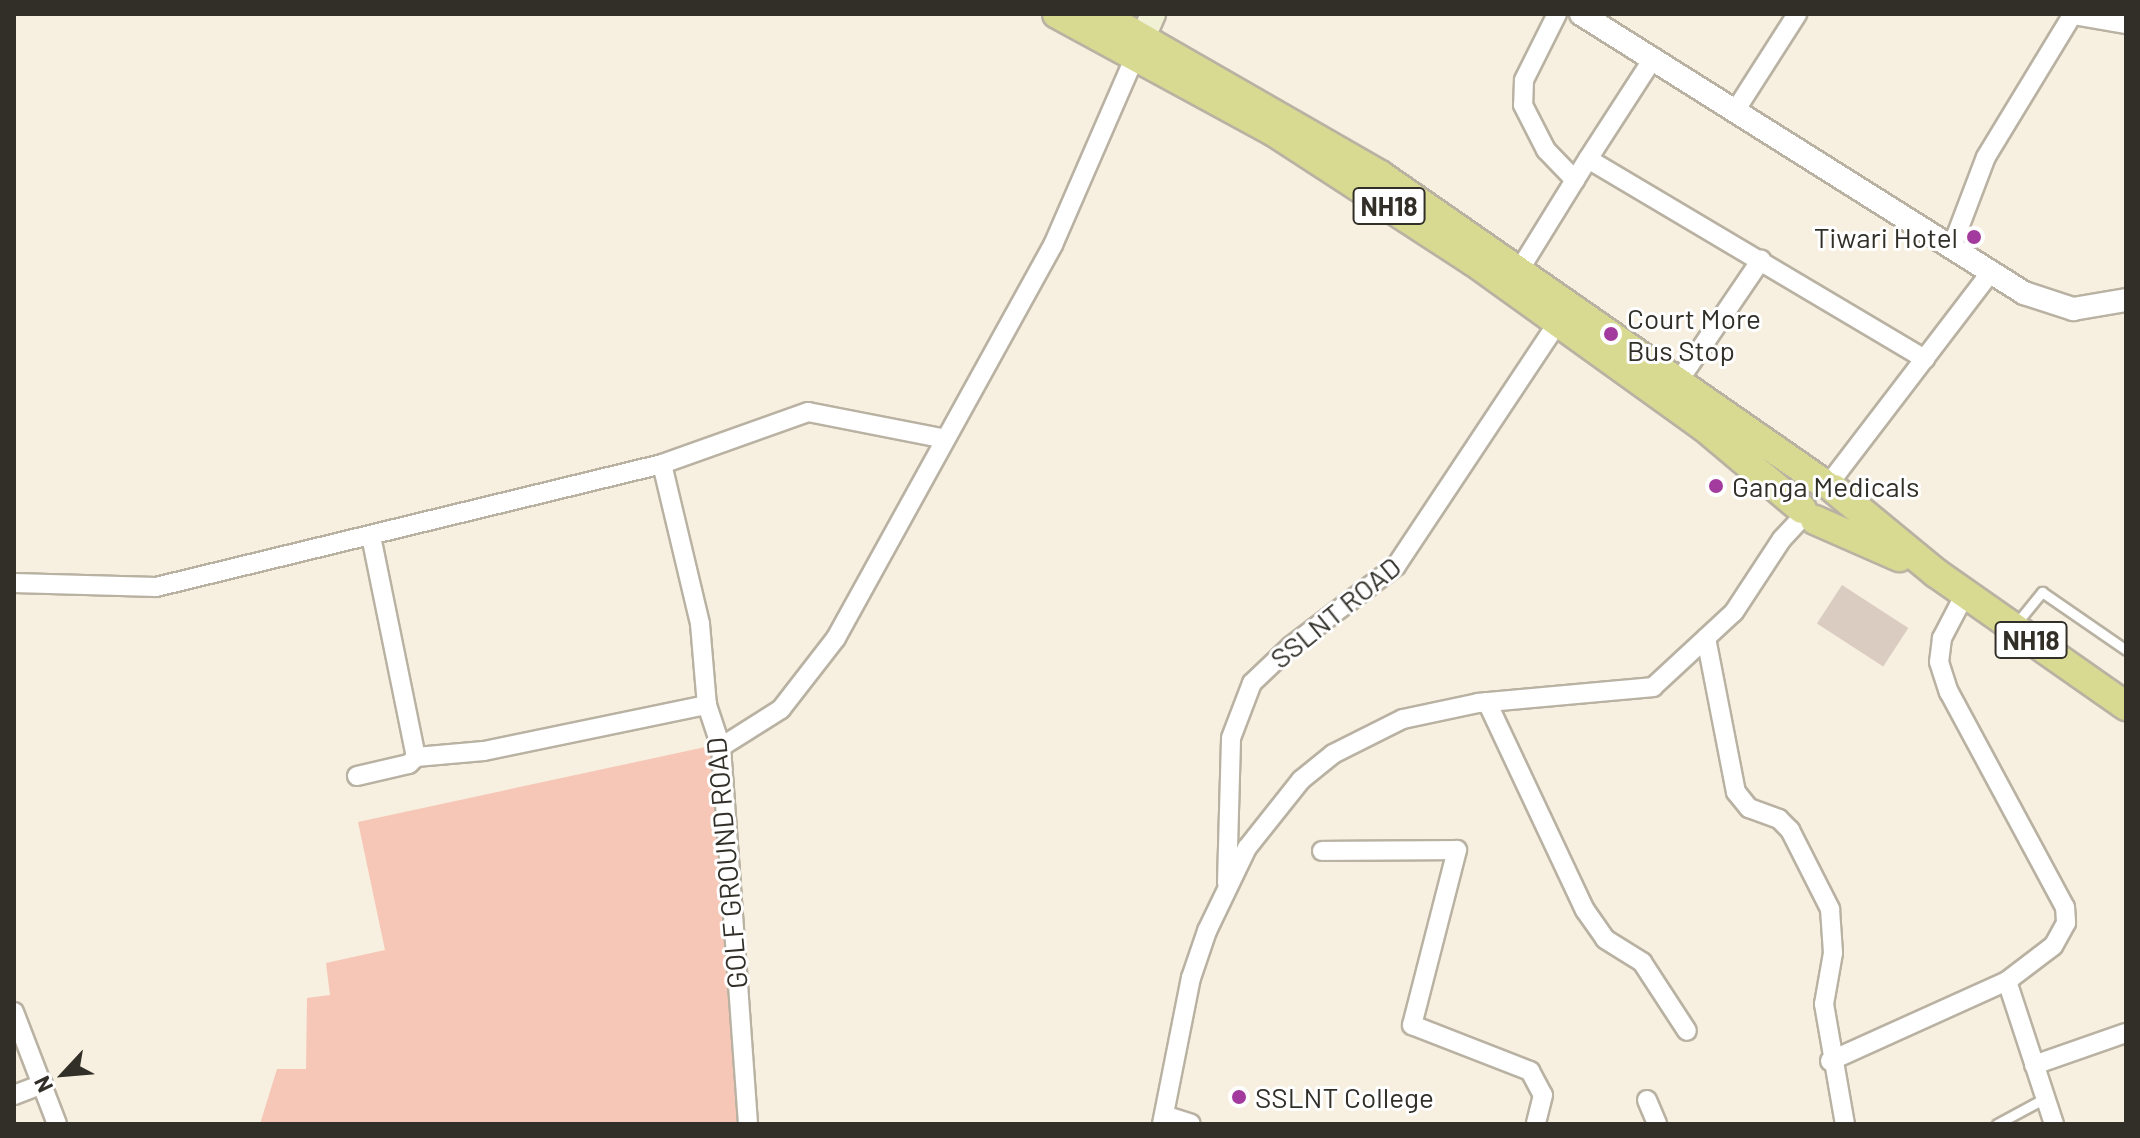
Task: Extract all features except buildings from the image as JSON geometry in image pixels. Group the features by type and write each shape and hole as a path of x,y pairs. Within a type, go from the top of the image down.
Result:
{"highway":[{"name":"NH18","path":"1057,14 1144,36 1334,169 1678,382 1828,486 1936,573 2126,706"},
{"name":"NH18","path":"1100,14 1315,133 1520,269 1564,313 1808,514 1936,573"},
{"path":"1808,514 1803,492 1828,486"}],"street":[{"path":"1557,14 1524,80 1523,105 1546,150 1575,180"},
{"path":"1581,14 1737,108 1990,273 2058,306 2085,309 2126,300"},
{"path":"1737,108 1797,14"},
{"path":"1951,249 1986,157 2073,14 2126,24"},
{"path":"721,747 781,709 836,638 1053,245 1144,36"},
{"path":"1520,269 1654,57"},
{"path":"1588,159 1925,359"},
{"path":"1678,382 1761,260"},
{"path":"1828,486 1990,273"},
{"name":"SSLNT ROAD","path":"1227,890 1231,738 1252,683 1291,646 1396,566 1564,313"},
{"path":"14,583 156,587 662,464 808,412 945,439"},
{"name":"GOLF GROUND ROAD","path":"662,464 700,624 707,705 721,747 748,1124"},
{"path":"1191,1124 1163,1119 1191,978 1227,890 1272,813 1333,754 1403,719 1487,702 1653,687 1734,612 1782,539 1808,514"},
{"path":"371,536 416,757"},
{"path":"1830,1061 2007,981 2053,946 2066,923 2065,907 1949,692 1939,662 1942,638 1965,594"},
{"path":"1706,638 1736,792 1749,808 1779,819 1790,830 1830,909 1833,953 1824,1004 1830,1061 1845,1124"},
{"path":"1487,702 1589,918 1605,939 1642,962 1687,1031"},
{"path":"357,776 409,764 416,757 484,751 707,705"},
{"path":"1322,851 1457,850 1412,1025 1530,1071 1543,1095 1536,1124"},
{"path":"2007,981 2054,1124"},
{"path":"14,1012 57,1124"},
{"path":"2034,1065 2126,1033"},
{"path":"14,1095 43,1084"},
{"path":"1647,1100 1657,1124"}],"lane":[{"path":"2013,628 2042,592 2126,650"},
{"path":"1997,1124 2045,1098"}],"shaded area":[{"path":"710,746 743,1124 260,1124 277,1069 306,1069 307,998 330,995 326,963 385,950 358,822"}],"place":[{"name":"Tiwari Hotel","path":"1974,237"},
{"name":"Court More Bus Stop","path":"1611,334"},
{"name":"Ganga Medicals","path":"1716,486"},
{"name":"SSLNT College","path":"1239,1097"}]}
